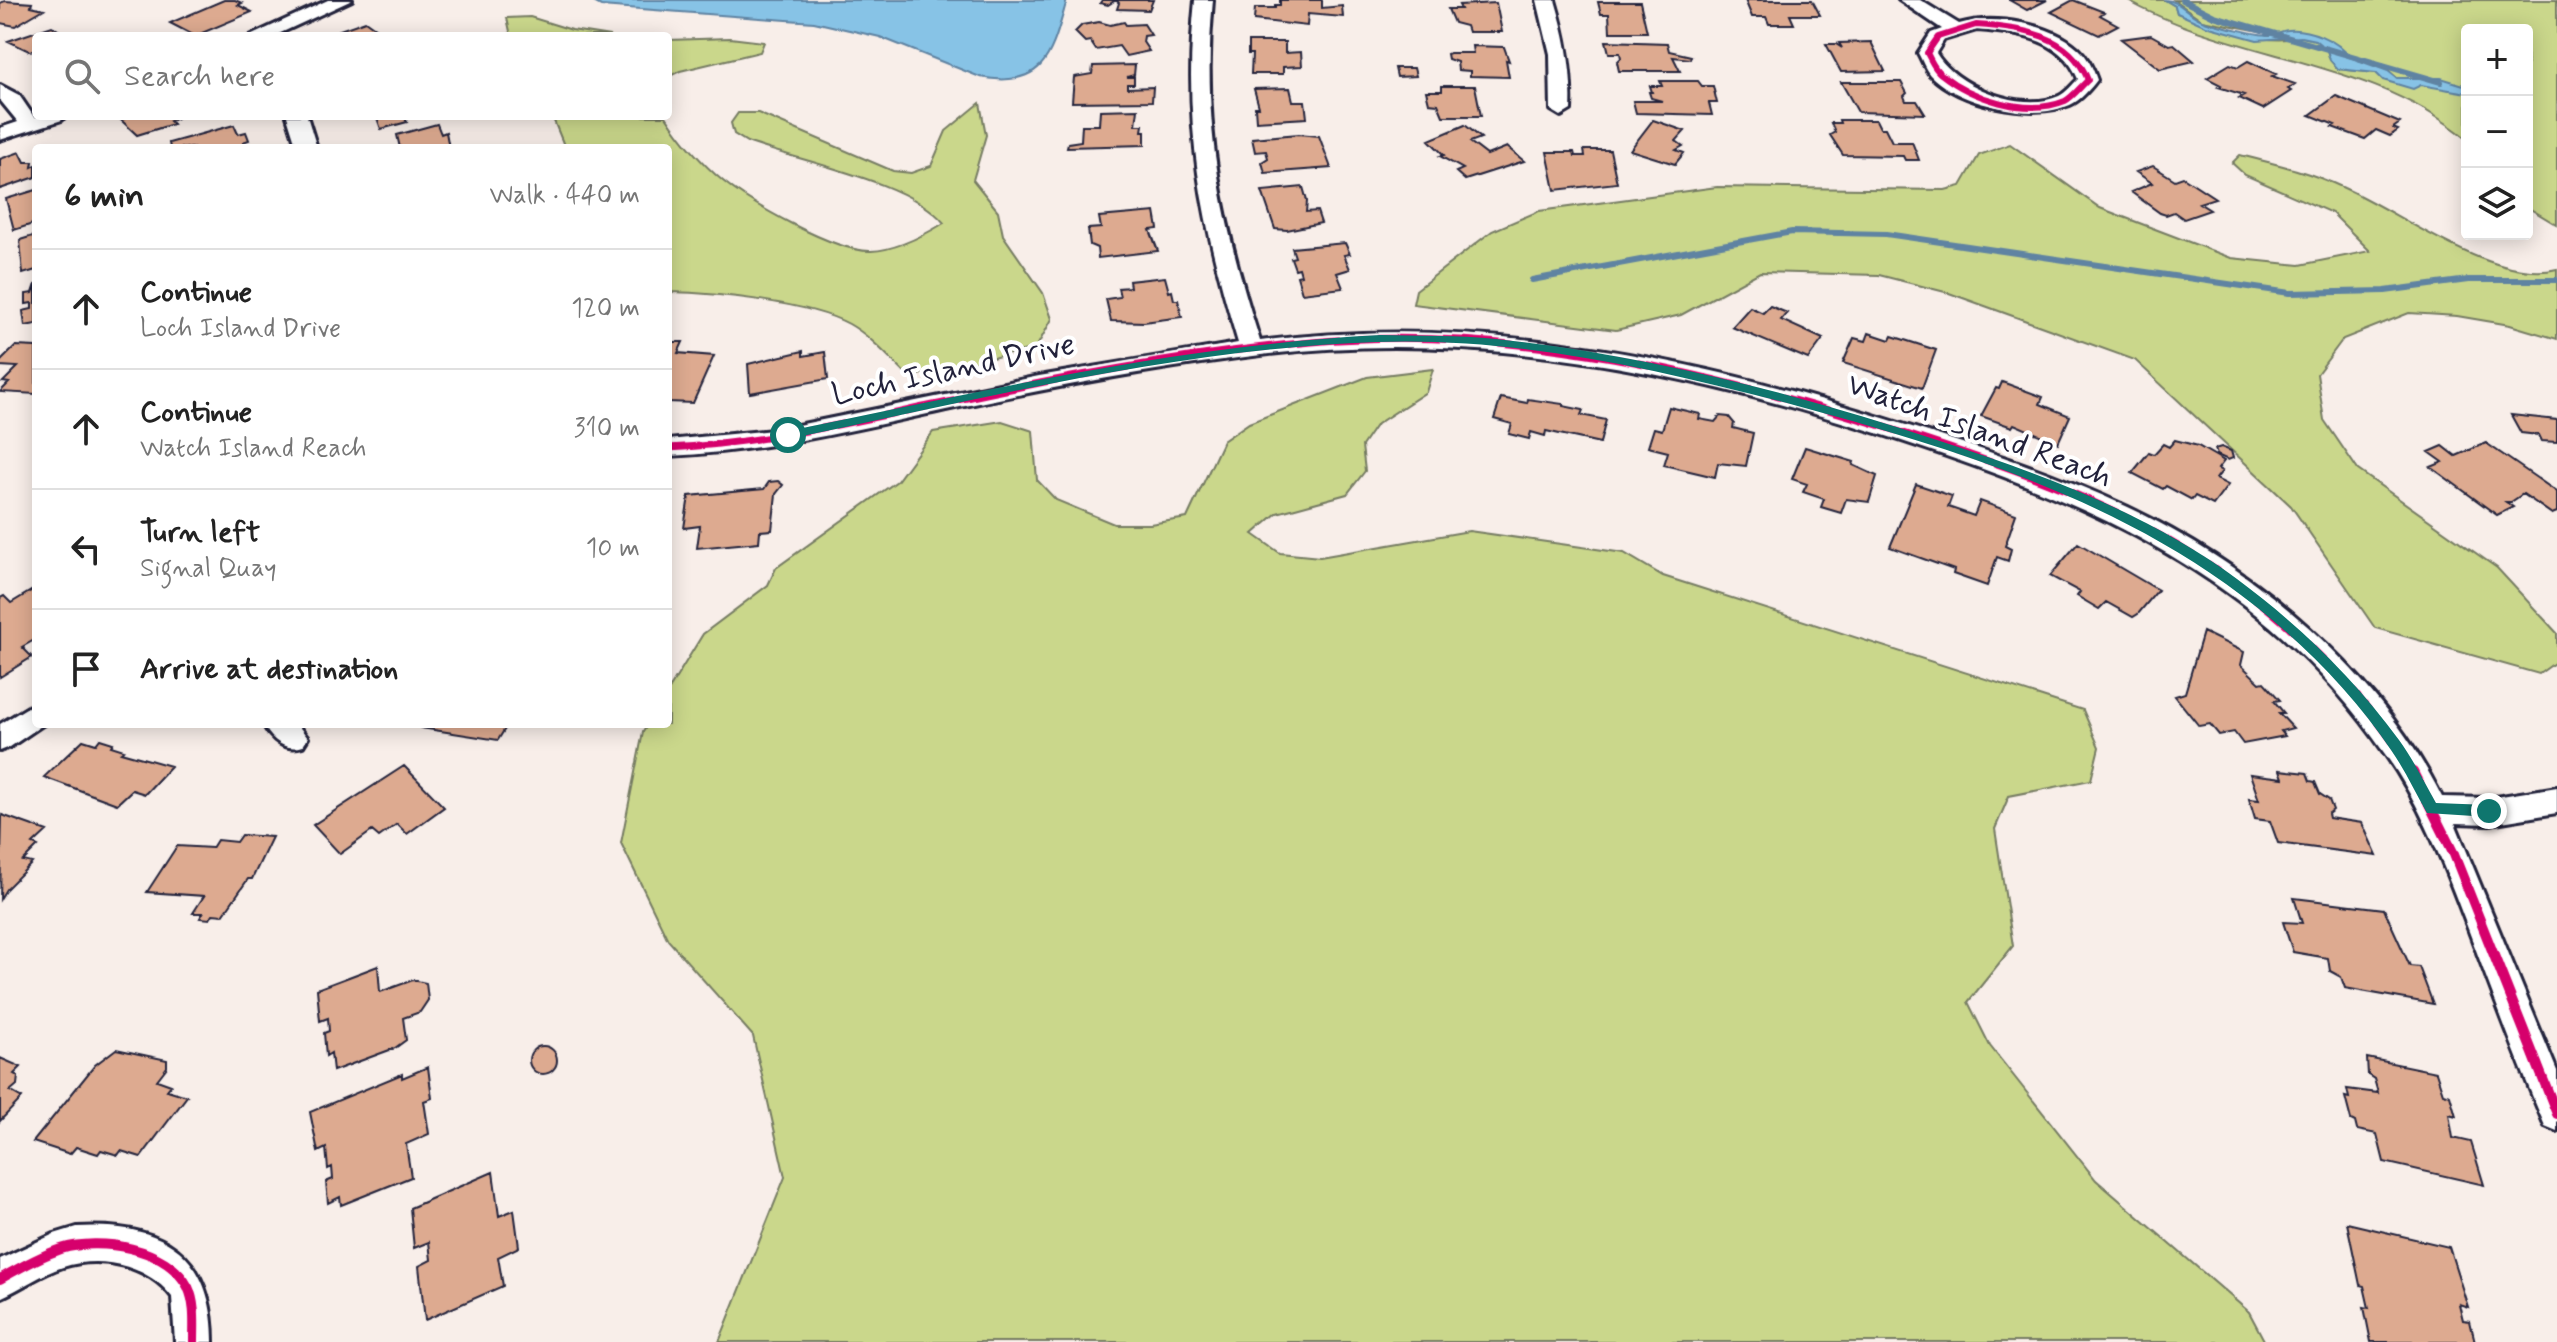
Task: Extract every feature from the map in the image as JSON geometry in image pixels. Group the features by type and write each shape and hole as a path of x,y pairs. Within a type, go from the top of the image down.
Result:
{"street":[{"path":"268,32 343,0"},
{"path":"1204,0 1198,66 1198,121 1206,181 1223,257 1251,349"},
{"path":"1546,0 1557,34 1564,81 1561,110"},
{"path":"1908,0 1954,29 2002,26 2053,41 2073,53 2085,66 2088,80 2081,92 2066,100 2044,105 2019,105 1967,92 1940,75 1926,56 1928,45 1937,35 1954,29"},
{"path":"0,91 12,99 30,125"},
{"path":"0,134 44,120"},
{"path":"298,120 306,144"},
{"name":"Watch Island Reach","path":"1251,349 1351,340 1457,339 1605,356 1680,371 1853,417 2034,478 2125,517 2189,553 2294,632 2333,668 2381,726 2432,809 2464,878 2557,1114"},
{"name":"Loch Island Drive","path":"672,448 788,435 1095,372 1251,349"},
{"path":"0,739 32,717"},
{"path":"2432,809 2489,811 2557,800"},
{"path":"0,1279 65,1248 104,1245 140,1250 166,1265 187,1285 195,1320 194,1342"}],"green space":[{"path":"2126,0 2165,0 2175,6 2177,13 2221,28 2251,37 2281,39 2297,38 2202,20 2174,0 2557,0 2557,225 2533,211 2533,24 2461,24 2461,135 2429,112 2345,75 2211,36","holes":["2327,50 2388,70 2397,78 2338,69 2330,60","2398,78 2419,78 2451,90"]},
{"path":"530,17 585,32 510,32 507,18"},
{"path":"730,38 764,42 760,52 672,75 672,40"},
{"path":"980,103 986,135 973,180 998,211 1003,235 1043,293 1052,319 1036,348 909,377 865,335 831,316 761,300 672,292 672,144 563,144 554,120 669,120 699,159 736,191 816,235 837,244 871,251 900,245 944,223 907,196 881,184 747,142 734,134 731,123 738,113 758,113 893,171 911,173 931,166 946,131"},
{"path":"2010,144 2100,208 2231,258 2300,265 2370,251 2332,213 2245,175 2232,163 2240,155 2331,182 2477,257 2506,267 2532,271 2557,269 2557,339 2510,325 2457,316 2409,313 2343,339 2317,374 2324,420 2358,470 2497,568 2557,633 2557,661 2539,674 2375,628 2291,506 2135,360 1949,293 1879,275 1760,272 1681,315 1616,330 1413,304 1416,290 1492,231 1539,211 1717,187 1945,190 1961,186 1979,155"},
{"path":"1433,369 1426,392 1377,424 1362,446 1365,471 1347,494 1277,513 1253,534 1280,553 1320,557 1469,531 1624,553 1663,576 2083,710 2099,747 2091,780 2009,796 1995,829 2013,946 1968,1002 1990,1046 2096,1180 2249,1312 2265,1342 719,1342 785,1177 753,1036 668,940 621,843 643,732 646,728 672,728 672,684 703,634 768,585 776,568 897,481 933,432 1002,421 1033,431 1037,480 1056,500 1114,524 1150,524 1187,518 1223,441 1249,423 1367,377"}],"water":[{"path":"590,0 1067,0 1051,50 1043,62 1033,72 1020,78 1002,80 980,77 880,37 814,22 601,6"},
{"path":"2165,0 2175,2 2202,20 2236,29 2265,35 2288,30 2313,33 2338,45 2349,57 2388,71 2397,78 2441,78 2461,84 2461,92 2421,85 2413,89 2383,80 2376,73 2338,69 2330,60 2327,50 2315,40 2301,37 2257,40 2206,26 2177,13 2175,6"}],"building":[{"path":"224,0 242,3 238,5 252,12 204,32 187,32 170,23"},
{"path":"1102,0 1116,0 1108,5 1100,3"},
{"path":"1116,0 1153,0 1149,10 1117,9 1119,3"},
{"path":"1280,0 1322,0 1322,8 1342,6 1343,17 1308,14 1307,26 1254,20 1255,8 1275,8 1275,5 1280,5"},
{"path":"1745,0 1812,0 1820,15 1790,15 1794,24 1769,24 1766,17 1752,17"},
{"path":"2009,0 2047,0 2027,10"},
{"path":"2073,0 2104,12 2100,15 2118,25 2099,35 2051,12"},
{"path":"1598,2 1640,2 1647,32 1610,32 1609,14 1601,14"},
{"path":"0,3 32,3 31,6 44,9 15,26 0,23"},
{"path":"1496,3 1502,32 1468,32 1466,26 1454,23 1448,9 1461,9 1459,5"},
{"path":"365,21 379,31 376,32 334,32"},
{"path":"1099,22 1110,25 1124,22 1126,25 1144,24 1151,35 1144,36 1143,42 1149,51 1126,56 1119,46 1096,50 1090,41 1085,42 1075,32 1082,25"},
{"path":"52,26 61,32 34,32"},
{"path":"32,33 32,51 29,51 8,41"},
{"path":"2151,35 2169,45 2174,44 2194,61 2160,69 2121,39"},
{"path":"1606,41 1667,43 1669,51 1691,56 1690,59 1673,57 1680,71 1619,71 1617,62 1621,58 1620,53 1609,53"},
{"path":"1248,42 1285,42 1285,53 1301,52 1302,66 1283,67 1283,74 1251,74 1252,54 1248,54"},
{"path":"1871,42 1885,71 1841,72 1826,44 1836,44 1842,48 1839,43"},
{"path":"1472,46 1504,47 1509,61 1506,60 1509,77 1470,76 1470,71 1458,70 1457,62 1448,59 1447,54 1473,53"},
{"path":"2248,61 2276,74 2272,76 2295,84 2288,89 2291,91 2263,109 2239,98 2244,95 2218,87 2221,85 2207,78 2230,64 2238,67"},
{"path":"1135,65 1134,75 1127,77 1134,77 1134,84 1127,84 1127,88 1153,87 1152,101 1072,102 1074,77 1092,74 1093,66"},
{"path":"1395,68 1414,68 1416,76 1397,77"},
{"path":"1660,81 1698,81 1702,86 1713,86 1717,103 1709,103 1712,115 1636,113 1633,101 1662,101 1651,98 1649,92 1652,92 1650,86 1662,86"},
{"path":"1841,82 1901,82 1907,93 1904,96 1906,101 1917,101 1925,114 1858,112"},
{"path":"1442,86 1475,86 1481,116 1443,116 1438,104 1429,103 1426,91 1442,91"},
{"path":"1290,88 1293,101 1305,101 1307,118 1256,121 1255,107 1259,107 1254,89"},
{"path":"2336,96 2400,123 2393,128 2398,130 2390,136 2376,130 2365,139 2310,115"},
{"path":"1138,109 1136,125 1143,125 1145,145 1067,147 1068,143 1081,141 1082,125 1099,125 1100,110"},
{"path":"121,120 172,120 170,121 173,124 137,135"},
{"path":"378,120 407,122 381,129"},
{"path":"1653,120 1685,131 1676,141 1683,146 1676,150 1684,153 1675,164 1630,150"},
{"path":"1839,120 1876,120 1880,128 1885,128 1892,142 1912,142 1919,160 1905,160 1903,156 1843,155 1830,135 1835,132 1831,123 1840,123"},
{"path":"437,124 441,134 446,132 448,144 399,144 397,135"},
{"path":"234,125 238,134 246,132 249,140 243,144 169,143"},
{"path":"1465,125 1481,138 1470,142 1487,155 1507,147 1524,161 1465,180 1456,172 1463,169 1440,156 1444,155 1429,140"},
{"path":"1299,134 1319,136 1331,168 1265,173 1262,162 1268,158 1266,151 1255,152 1252,138"},
{"path":"1584,150 1610,150 1617,183 1555,190 1547,152 1574,152 1575,156 1585,156"},
{"path":"20,152 25,162 32,162 32,178 0,189 0,159"},
{"path":"2153,166 2175,180 2183,177 2215,198 2199,203 2210,210 2184,219 2174,212 2166,215 2131,192 2152,183 2136,172"},
{"path":"1303,187 1306,212 1317,211 1321,223 1287,230 1275,229 1262,191"},
{"path":"32,191 32,224 14,230 6,199"},
{"path":"1155,212 1158,229 1150,230 1158,251 1098,258 1097,248 1090,245 1088,229 1101,228 1099,217"},
{"path":"32,236 32,271 23,274 20,240"},
{"path":"1345,243 1350,254 1344,255 1350,269 1337,273 1343,288 1302,293 1297,276 1301,275 1299,268 1295,269 1291,258 1295,257 1292,248"},
{"path":"1165,277 1169,292 1172,291 1174,300 1178,300 1182,317 1144,322 1111,321 1106,299 1120,297 1118,288 1130,287 1129,281"},
{"path":"32,293 32,303 26,304 26,294"},
{"path":"1770,306 1787,313 1781,320 1823,339 1808,359 1732,327 1750,307 1763,313"},
{"path":"32,309 32,325 25,326 23,311"},
{"path":"1869,333 1890,340 1892,336 1936,350 1922,388 1843,363 1854,338 1866,341"},
{"path":"672,342 683,342 678,353 714,356 693,403 672,402"},
{"path":"16,346 32,347 32,394 0,392 9,383 3,382 18,367 0,366 0,362"},
{"path":"803,351 803,356 825,352 828,379 750,393 748,364"},
{"path":"2002,382 2043,397 2040,404 2070,416 2058,443 2014,424 2012,427 1981,416"},
{"path":"1501,398 1527,403 1528,399 1563,404 1583,410 1581,415 1606,420 1600,443 1546,431 1545,436 1531,432 1529,439 1509,434 1512,424 1494,419"},
{"path":"1669,407 1700,414 1699,419 1715,422 1720,416 1729,417 1734,423 1733,428 1753,433 1746,466 1718,463 1715,477 1664,465 1668,452 1648,447 1654,428 1662,430"},
{"path":"2511,415 2557,420 2557,442 2541,441 2538,435 2521,433"},
{"path":"2175,440 2198,446 2224,461 2216,479 2228,485 2213,505 2195,496 2192,500 2166,486 2163,489 2132,473 2149,452 2154,454 2163,444 2169,447"},
{"path":"2486,443 2557,492 2557,512 2552,514 2523,494 2506,502 2513,507 2497,515 2431,467 2443,462 2429,452 2443,446 2456,456"},
{"path":"1805,447 1854,462 1853,465 1877,476 1869,502 1846,499 1841,513 1821,507 1824,499 1803,492 1807,484 1792,479"},
{"path":"2221,447 2231,451 2233,458 2228,460 2217,455 2215,449"},
{"path":"778,481 783,485 776,494 772,530 760,531 759,542 697,548 700,526 684,528 689,496 764,489 769,482"},
{"path":"1916,484 1952,496 1948,507 1974,516 1980,501 2016,514 2005,546 2011,549 2008,561 1997,557 1987,586 1953,574 1954,570 1890,547"},
{"path":"2078,543 2158,590 2138,614 2133,617 2106,602 2099,609 2077,596 2080,592 2050,576"},
{"path":"32,590 32,641 22,647 32,657 0,677 0,598 4,596 11,603"},
{"path":"2203,632 2244,652 2241,665 2260,683 2264,682 2280,700 2274,701 2284,713 2279,713 2293,728 2281,731 2285,736 2243,744 2234,732 2219,735 2210,724 2199,726 2175,696 2185,693"},
{"path":"421,728 506,728 498,740"},
{"path":"100,739 124,750 121,752 171,766 145,794 132,790 117,804 44,777 83,740 96,744"},
{"path":"404,766 444,807 407,834 397,824 379,837 372,831 340,854 313,825"},
{"path":"2280,770 2307,773 2320,794 2329,800 2333,810 2328,814 2329,818 2362,823 2377,856 2278,843 2270,821 2255,819 2249,799 2259,800 2250,774 2283,778"},
{"path":"2,815 47,831 33,844 38,846 23,861 32,863 0,899"},
{"path":"241,835 272,837 252,879 248,879 223,915 213,914 210,919 200,918 203,913 193,913 204,896 147,892 177,846 212,848 217,840 236,842"},
{"path":"2294,898 2384,909 2410,966 2419,967 2433,1004 2345,988 2341,977 2330,971 2328,958 2293,952 2283,922 2302,923"},
{"path":"378,966 380,992 413,980 426,983 428,1000 420,1012 403,1018 406,1040 395,1048 333,1071 331,1053 326,1056 324,1033 329,1031 328,1018 320,1021 317,989"},
{"path":"543,1046 553,1050 557,1060 553,1070 543,1074 533,1070 529,1060 533,1050"},
{"path":"116,1049 167,1060 167,1067 157,1080 171,1085 167,1090 187,1096 141,1157 121,1151 118,1155 101,1150 98,1154 76,1147 70,1154 33,1142 95,1065"},
{"path":"0,1058 21,1067 14,1074 18,1076 17,1085 10,1091 22,1098 0,1121"},
{"path":"2367,1058 2436,1072 2443,1093 2450,1095 2456,1116 2449,1114 2453,1138 2471,1142 2484,1185 2384,1162 2377,1134 2357,1130 2345,1097 2349,1098 2347,1089 2378,1093 2374,1079 2368,1075"},
{"path":"428,1067 432,1098 424,1101 429,1134 406,1144 411,1177 341,1205 340,1197 328,1203 326,1182 333,1179 332,1167 328,1169 326,1148 318,1152 310,1112 402,1074 402,1078"},
{"path":"493,1172 499,1216 514,1210 519,1247 498,1257 503,1286 425,1320 419,1266 431,1260 429,1242 414,1248 410,1208"},
{"path":"2347,1223 2449,1247 2468,1307 2459,1304 2463,1320 2470,1321 2475,1342 2371,1342 2364,1307 2369,1308 2364,1286 2360,1285"}],"waterway":[{"path":"2182,0 2214,16 2441,82"},
{"path":"1532,280 1792,232 1886,234 2290,293 2385,291 2468,280 2557,280"}],"cycle path":[{"path":"1976,25 2026,31 2058,43 2072,52 2088,80 2066,100 2034,106 1997,102 1963,89 1937,72 1927,53 1938,37 1976,25"},
{"path":"672,448 773,438 1039,383 1176,359 1315,342 1393,338 1471,340 1548,347 1625,360 1778,395 1982,459 2094,502 2180,547 2273,614 2355,694 2397,747 2441,825 2557,1114"},
{"path":"0,1279 62,1249 94,1245 131,1249 165,1263 178,1273 187,1286 193,1306 194,1342"}],"route":[{"path":"788,435 1095,372 1320,341 1457,339 1605,356 1680,371 1867,421 1977,457 2125,517 2189,553 2230,581 2333,668 2396,746 2432,809 2489,811"}]}
